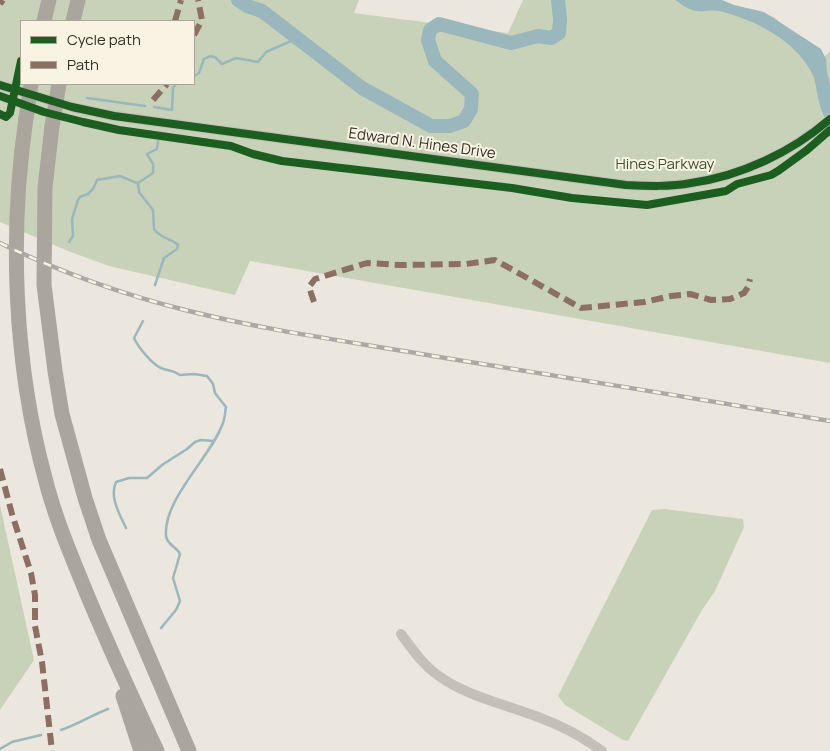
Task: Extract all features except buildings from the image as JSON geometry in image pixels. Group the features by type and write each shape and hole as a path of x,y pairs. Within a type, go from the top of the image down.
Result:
{"highway":[{"path":"44,20 49,0"},
{"path":"73,20 78,0"},
{"path":"31,85 19,172 16,240 22,357 33,432 45,480 62,534 97,619 157,751"},
{"path":"59,85 45,188 44,285 62,414 84,498 99,540 189,751"},
{"path":"97,619 141,751"}],"street":[{"name":"Edward N. Hines Drive","path":"0,85 72,107 114,116 626,185 665,186 715,179 783,152 828,121"},
{"path":"401,634 427,667 451,684 553,723 602,751"}],"green space":[{"name":"Hines Parkway","path":"0,0 359,0 354,13 508,33 523,0 714,0 774,17 821,60 830,51 830,363 250,261 235,295 109,266 0,222"},
{"path":"0,505 34,660 0,710"},
{"path":"664,509 743,519 744,527 715,591 702,610 628,741 623,740 565,705 558,696 652,510"}],"water":[{"path":"675,0 722,0 734,5 764,12 821,49 826,59 830,84 830,125 823,115 812,73 794,49 775,34 742,18 719,11 692,10"}],"waterway":[{"path":"238,0 247,6 262,11 362,88 431,126 450,126 464,121 471,109 472,94 435,61 428,40 430,30 439,24 511,43 538,36 551,38 559,33 558,0"},
{"path":"195,75 199,73 204,59 210,56 215,57 222,64 236,58 258,62 266,52 298,38"},
{"path":"154,107 172,110 173,88 175,85"},
{"path":"87,98 145,106"},
{"path":"138,183 153,173 153,164 147,154 157,149 158,141"},
{"path":"69,242 73,236 72,219 78,200 93,189 97,180 120,176 137,183"},
{"path":"138,183 139,192 153,210 154,229 160,235 178,245 177,249 164,258 155,285"},
{"path":"143,321 134,338 150,359 157,366 180,375 194,374 207,376 213,384 215,393 226,407 224,421 217,436 180,493 167,522 167,539 180,554 173,578 180,601 176,610 161,628"},
{"path":"126,528 118,512 115,500 114,488 116,482 129,478 147,478 195,442 201,440 213,441"},
{"path":"61,730 108,709"},
{"path":"0,749 12,742 41,735"}],"railway":[{"path":"0,243 46,264 116,290 165,305 219,318 311,336 830,421"}],"marked path":[{"path":"0,4 3,0"},
{"path":"175,20 181,0"},
{"path":"195,33 202,20 198,0"},
{"path":"153,100 166,85"},
{"path":"314,302 309,287 315,279 367,263 400,265 466,264 495,260 581,308 644,302 690,294 711,300 730,299 744,293 750,279"},
{"path":"0,469 31,573 35,595 35,626 42,662 52,751"}],"cycle path":[{"path":"0,114 6,117 10,113 20,66"},
{"path":"0,85 72,107 114,116 626,185 659,186 683,184 728,175 783,152 830,119"},
{"path":"0,96 44,112 83,122 119,130 231,146 282,161 512,188 572,198 647,205 726,191 737,184 771,175 807,150 830,130"}]}
